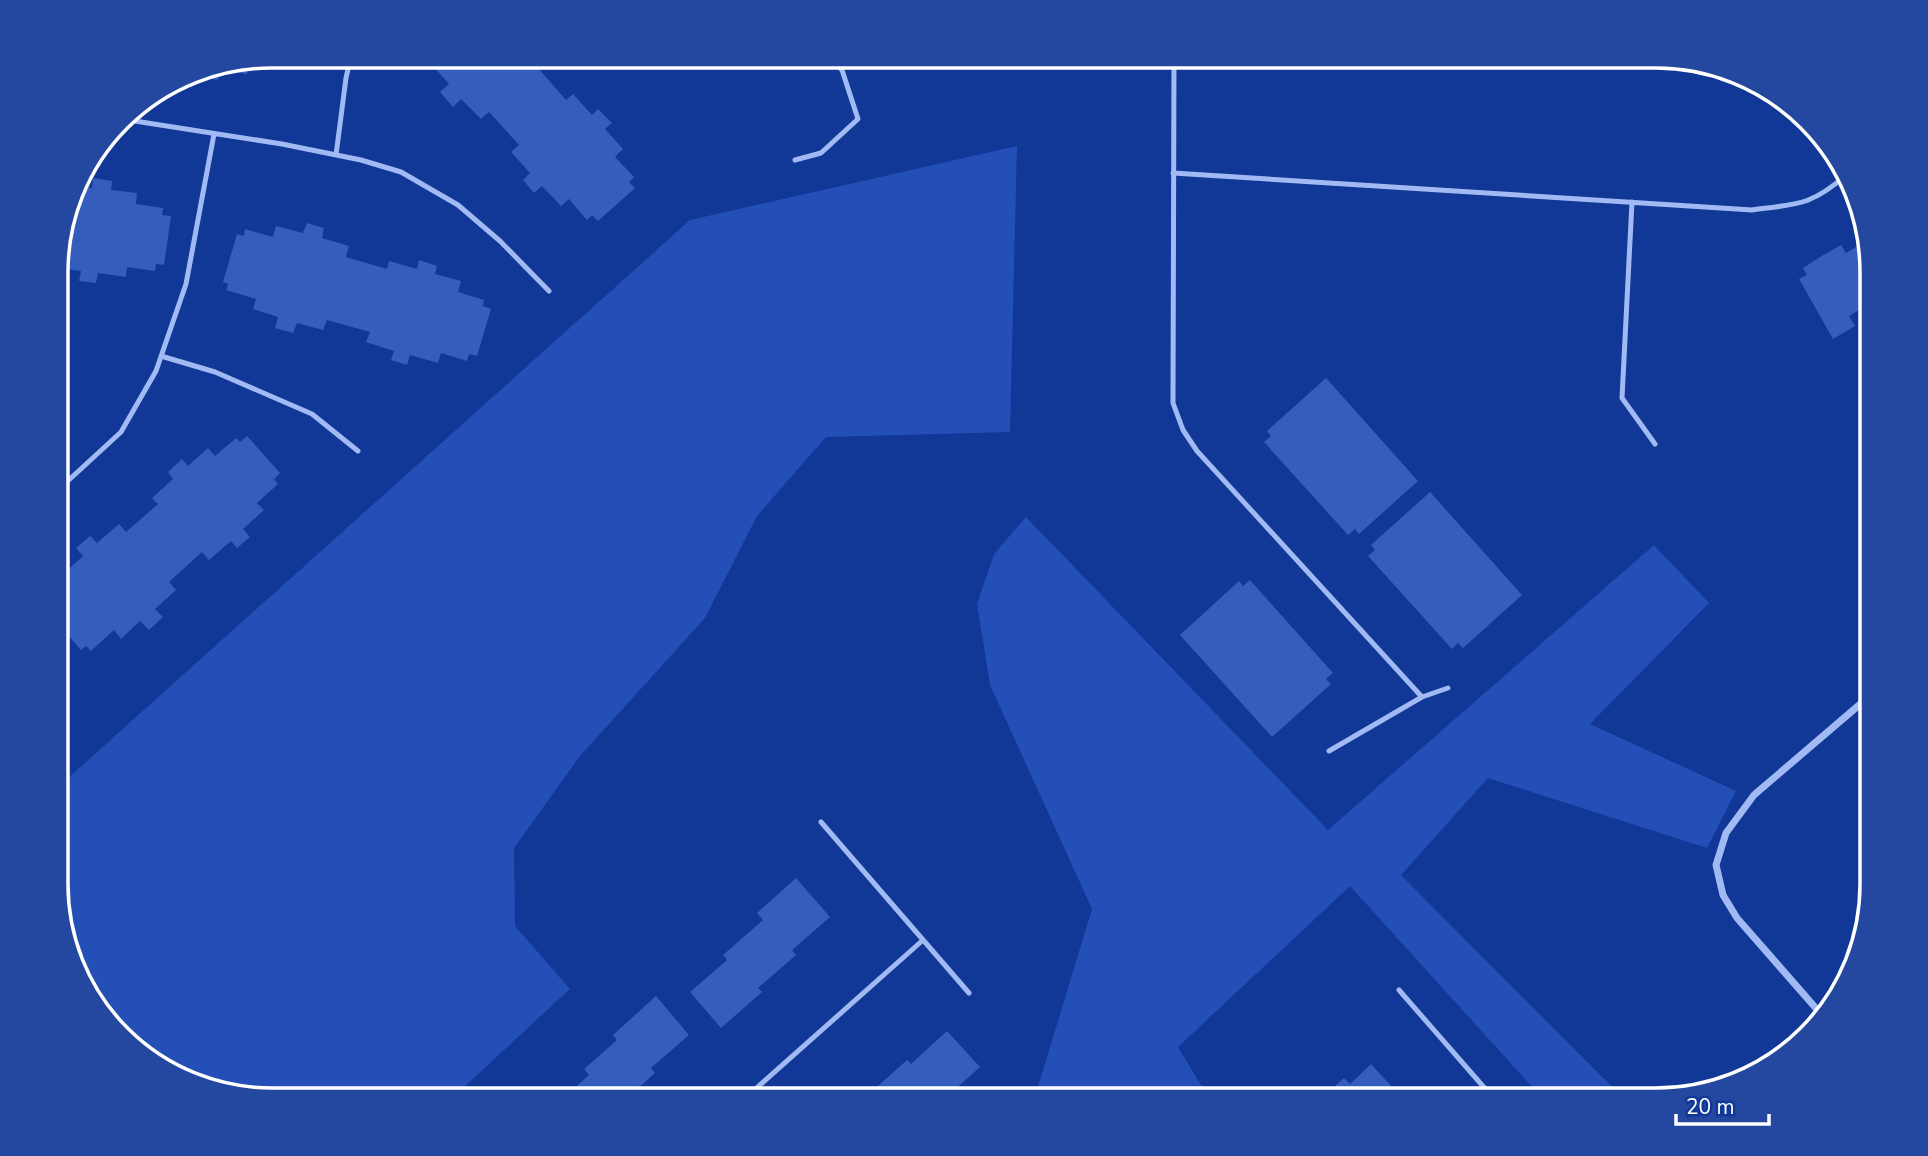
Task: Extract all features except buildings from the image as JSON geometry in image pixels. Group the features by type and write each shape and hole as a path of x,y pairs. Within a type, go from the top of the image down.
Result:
{"street":[{"path":"1816,1009 1737,918 1723,895 1716,865 1726,833 1754,795 1859,705"}],"lane":[{"path":"336,155 348,68"},
{"path":"795,160 821,153 858,119 840,68"},
{"path":"1174,68 1174,403 1183,430 1198,452 1422,697"},
{"path":"136,121 336,155 401,172 458,205 500,241 549,291"},
{"path":"68,480 121,432 156,370 186,284 214,134"},
{"path":"1174,173 1752,210 1805,203 1838,182"},
{"path":"1632,202 1622,398 1654,444"},
{"path":"161,356 215,372 312,414 358,451"},
{"path":"1329,751 1422,697 1448,688"},
{"path":"821,822 969,993"},
{"path":"757,1088 923,940"},
{"path":"1399,990 1484,1087"}],"shaded area":[{"path":"1017,146 1010,432 826,437 757,516 705,618 580,756 514,848 515,926 570,989 463,1088 246,1086 219,1081 194,1072 148,1046 128,1028 103,997 89,974 79,949 72,924 68,884 68,778 690,220"},
{"path":"1026,517 1328,830 1654,545 1709,603 1590,724 1736,791 1707,848 1488,778 1401,875 1612,1087 1532,1087 1350,886 1178,1047 1202,1087 1038,1087 1092,909 990,685 977,604 994,554"}]}
